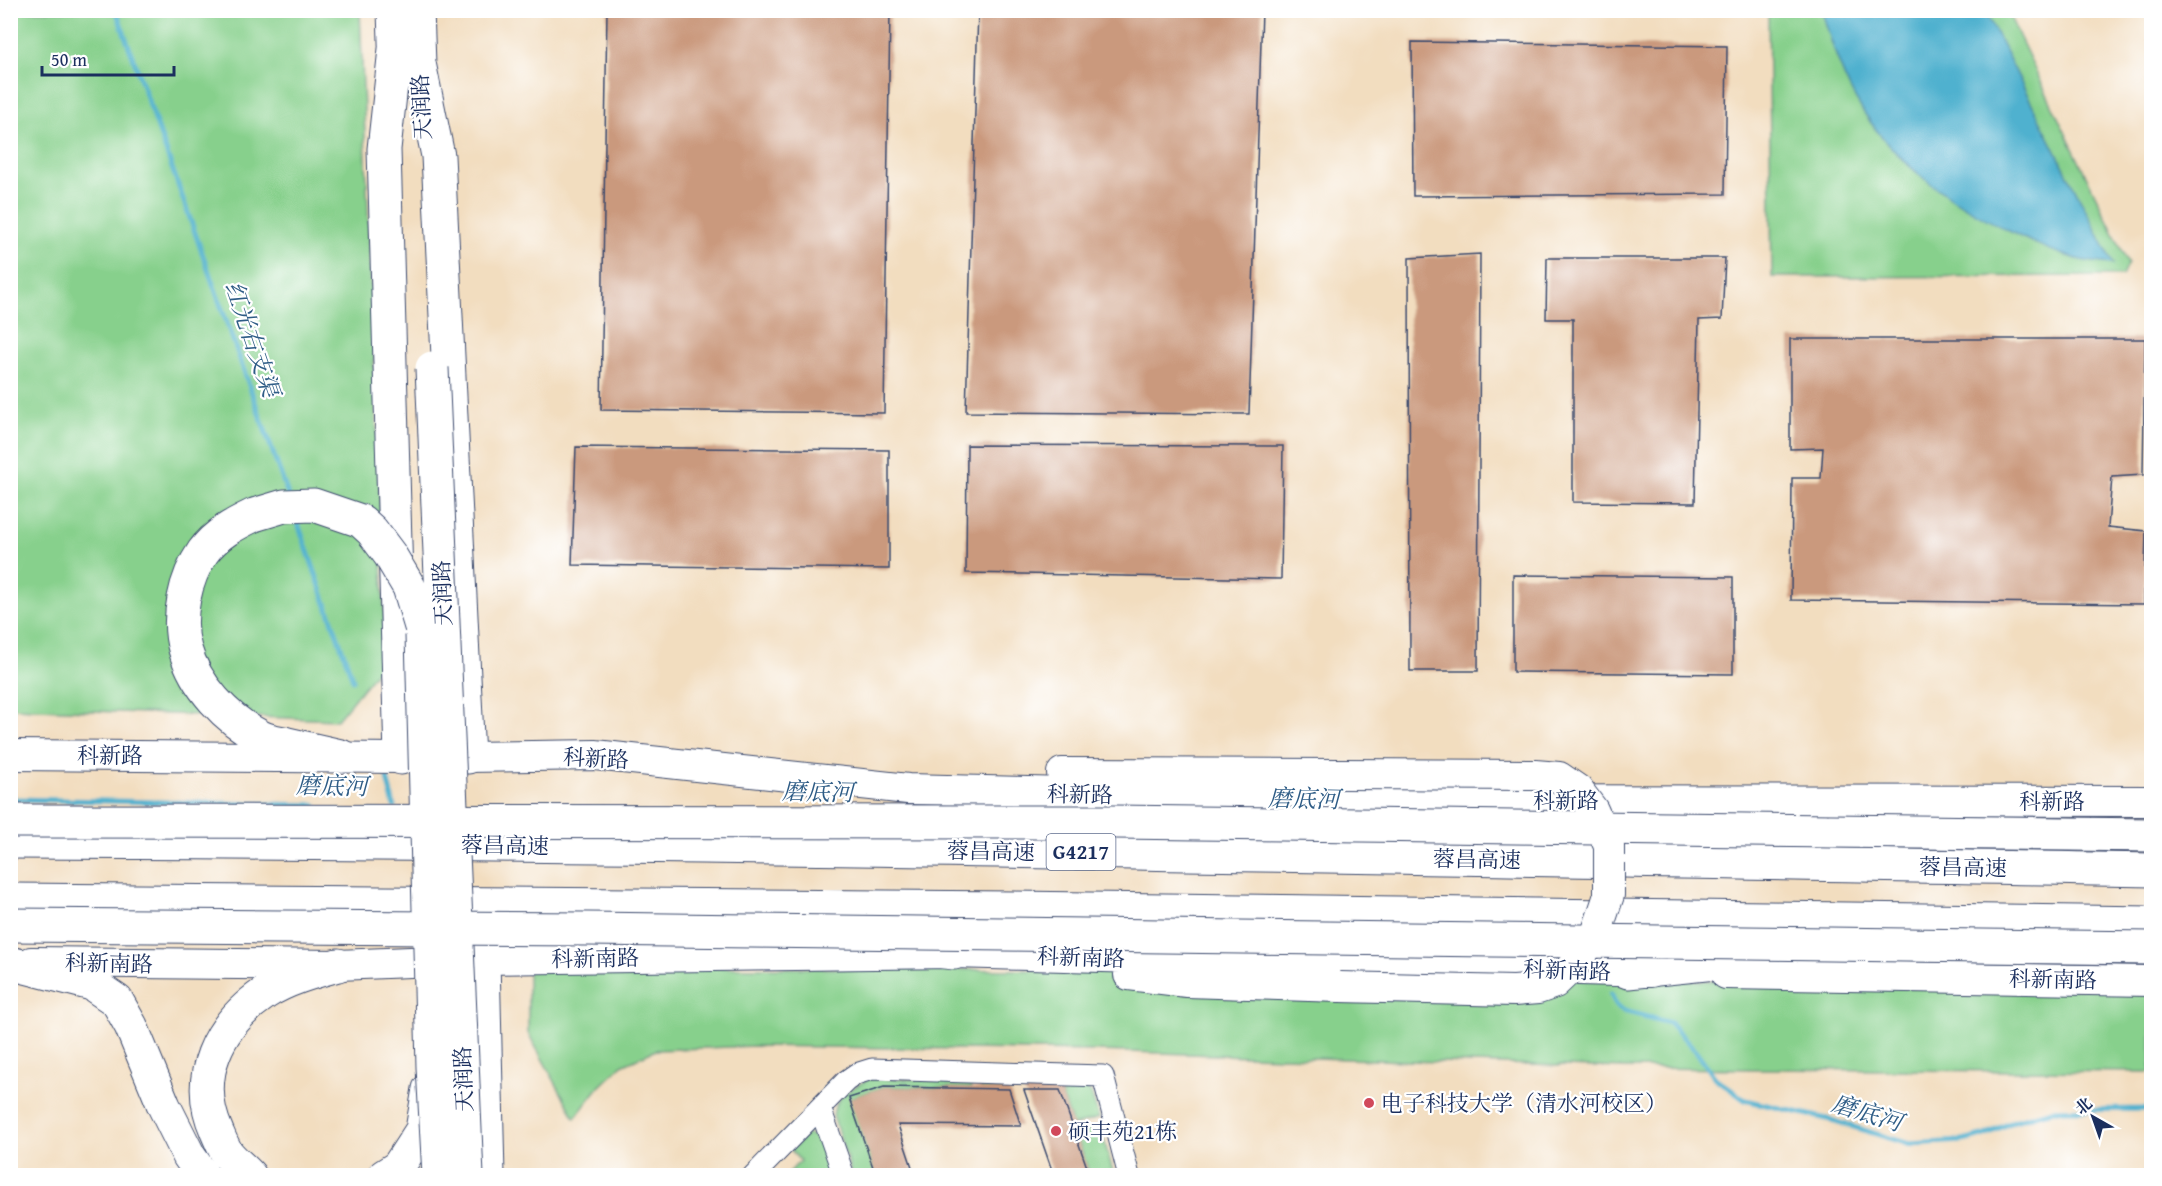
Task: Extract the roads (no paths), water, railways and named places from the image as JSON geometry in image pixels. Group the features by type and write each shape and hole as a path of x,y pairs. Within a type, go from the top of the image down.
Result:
{"main road":[{"name":"天润路","path":"393,10 407,56 421,369 468,1176"},
{"name":"天润路","path":"407,56 417,10"},
{"path":"407,56 438,156 468,757"},
{"path":"401,758 384,149 407,56"},
{"name":"天润路","path":"421,369 422,627 433,1067 439,1176"},
{"path":"341,756 262,738 233,718 209,694 196,675 184,649 183,602 193,571 204,551 226,529 254,515 284,506 314,505 361,521 372,531 390,555 409,587 422,627"},
{"name":"科新路","path":"10,755 401,758 595,755 908,789 1335,800 2151,801"},
{"path":"585,904 1187,982 1514,992 1538,990 1555,983 1575,964 1596,934 1609,895 1609,846 1593,810 1578,790 1559,777 1535,775 1056,773 980,791"},
{"path":"13,836 1115,822 2151,835"},
{"name":"蓉昌高速","path":"13,836 2151,870"},
{"path":"10,900 1014,908 2151,923"},
{"path":"1628,972 2115,923"},
{"path":"10,925 2151,948"},
{"name":"科新南路","path":"10,962 338,965 483,959 954,953 1628,972 2151,981"},
{"path":"483,959 488,1176"},
{"path":"10,962 92,984 117,1001 131,1026 164,1106 189,1156 203,1176"},
{"path":"250,1176 226,1153 213,1123 207,1096 210,1066 222,1035 250,1005 267,992 299,976 338,965"},
{"path":"384,1176 398,1167 422,1130 433,1067"}],"street":[{"path":"753,1176 846,1081 856,1074 872,1069 1103,1076 1129,1176"},
{"path":"820,1108 844,1176"}],"water":[{"path":"1822,11 1985,11 2113,264 2072,258 2021,237 1949,197 1911,167 1878,132 1856,99 1839,62"}],"waterway":[{"name":"红光右支渠","path":"116,10 288,495"},
{"name":"红光右支渠","path":"295,515 353,680"},
{"name":"红光右支渠","path":"387,778 394,806"},
{"name":"磨底河","path":"10,799 315,805"},
{"name":"磨底河","path":"1611,994 1616,1005 1624,1011 1670,1023 1696,1051 1715,1078 1745,1100 1831,1120 1909,1144 1963,1141 1983,1136 2014,1121 2052,1110 2152,1109"}],"place":[{"name":"电子科技大学（清水河校区）","path":"1369,1103"},
{"name":"硕丰苑21栋","path":"1056,1131"}]}
